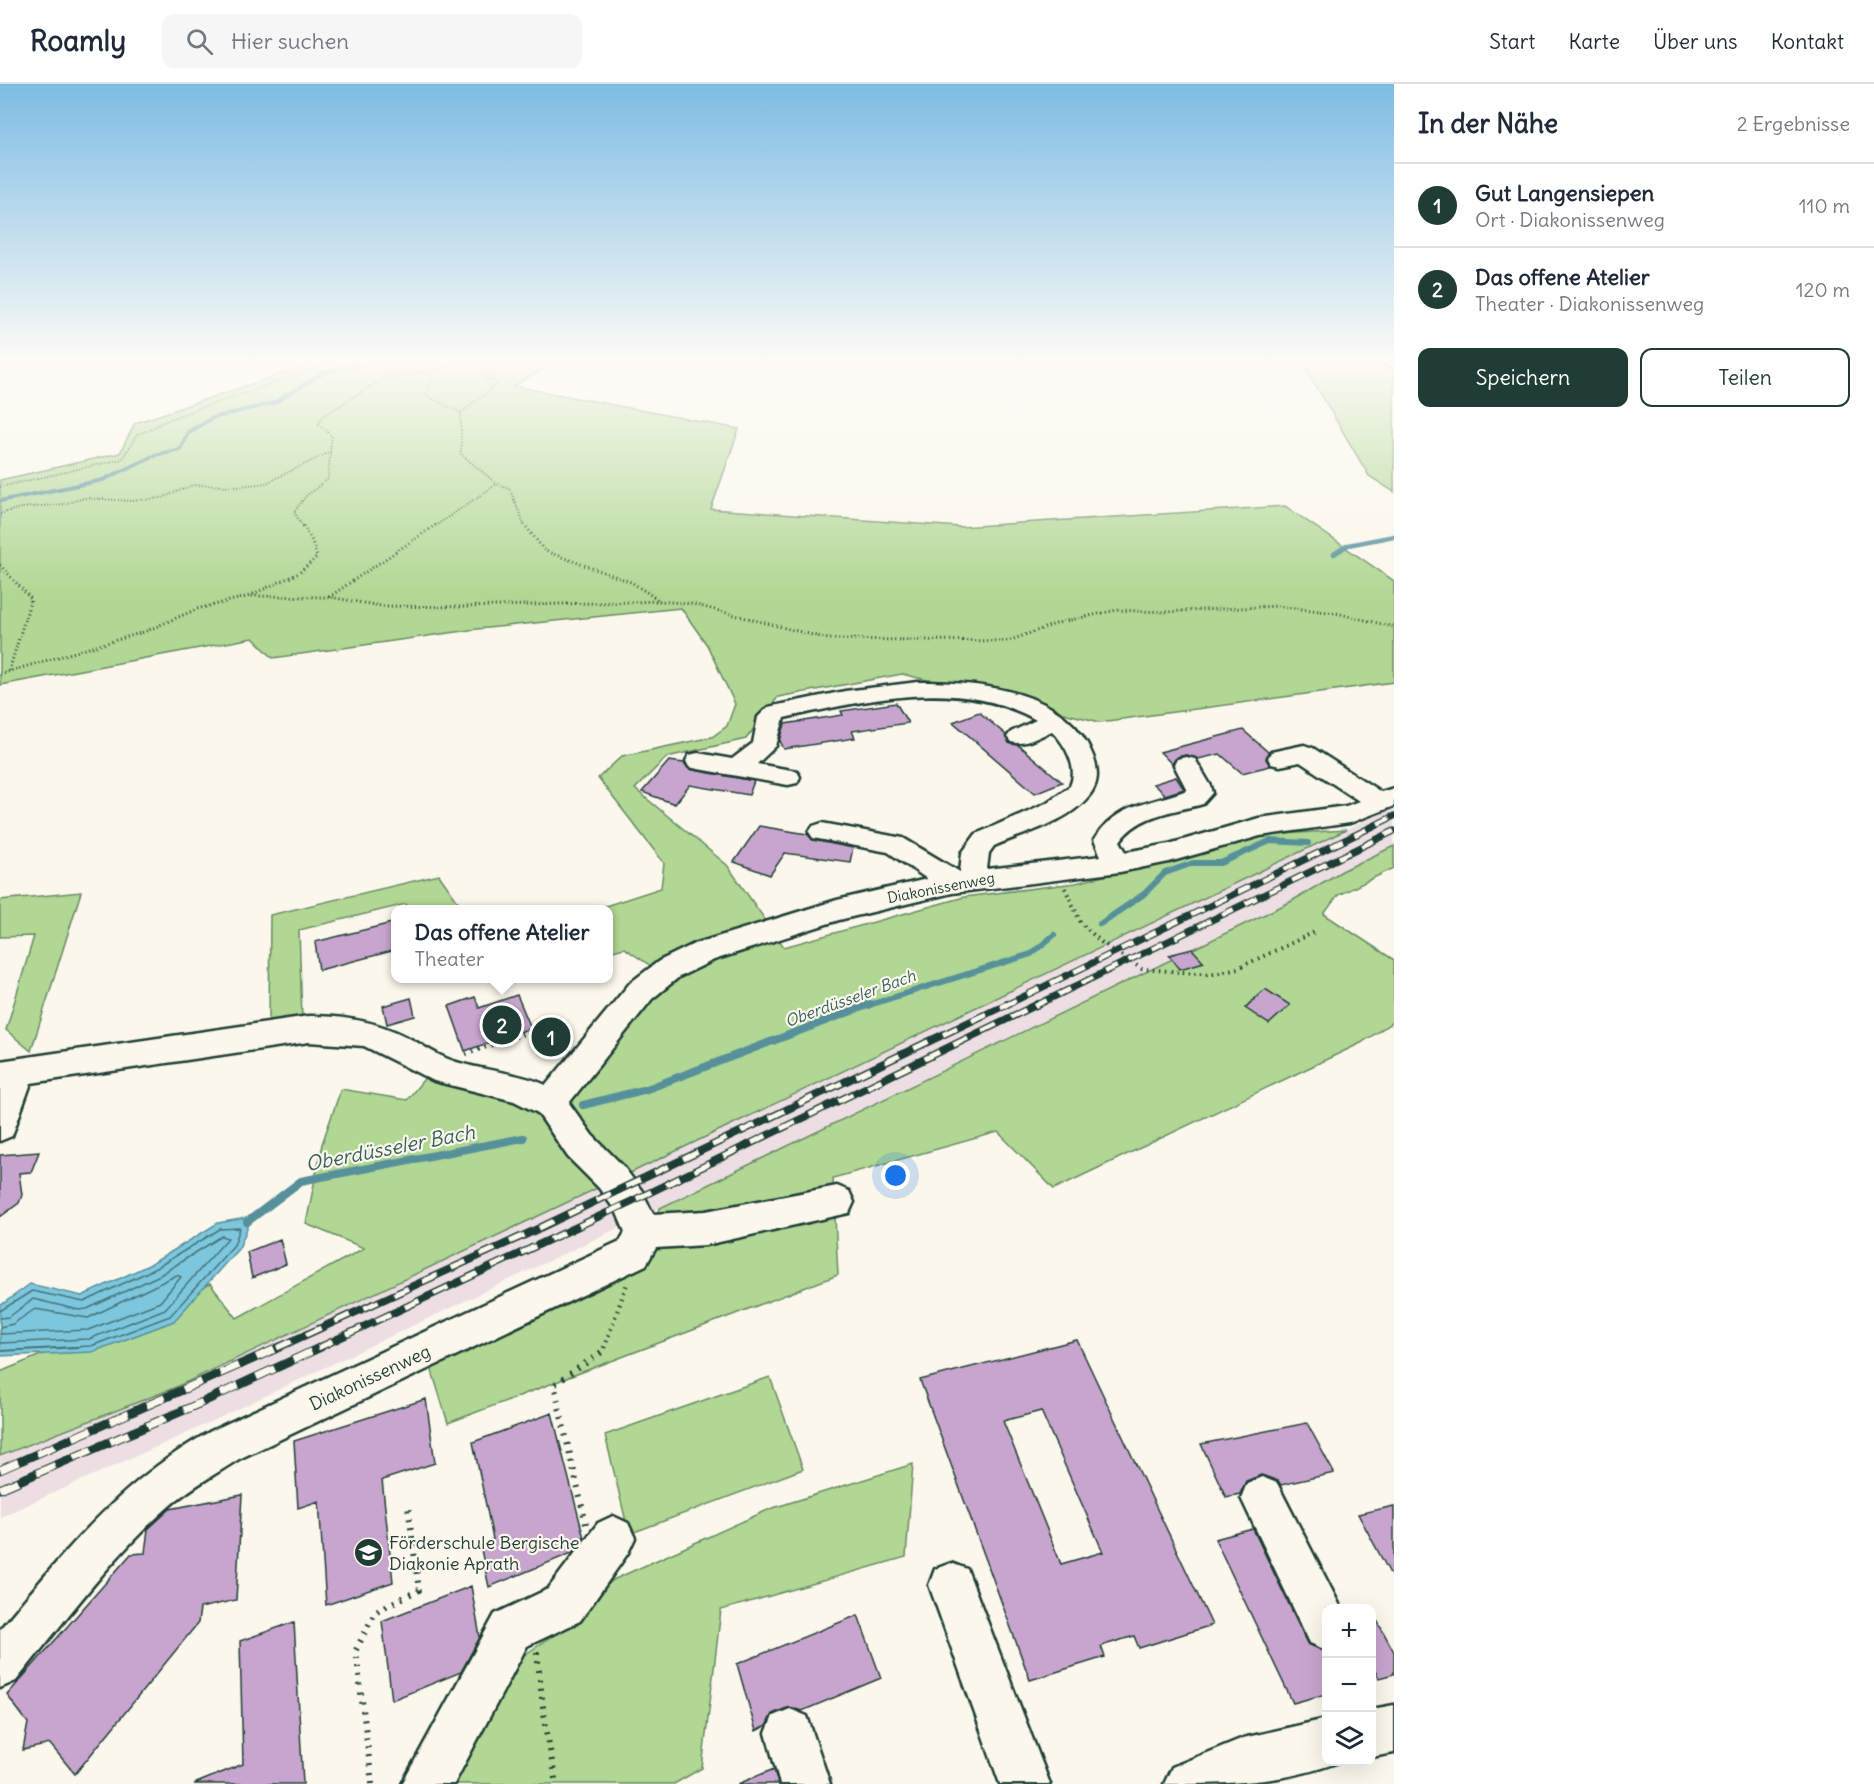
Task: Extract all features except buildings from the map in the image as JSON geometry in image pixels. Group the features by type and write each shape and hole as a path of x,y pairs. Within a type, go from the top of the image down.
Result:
{"street":[{"path":"739,766 764,746 770,717 776,712 899,691 966,691 1021,701 1035,708 1067,731 1079,750 1085,770 1084,786 1070,801 985,840 975,849 963,881 894,844 822,832"},
{"path":"1019,737 1054,721"},
{"path":"1280,758 1304,753 1387,800"},
{"path":"698,761 739,766 788,777"},
{"path":"1120,863 1109,848 1107,840 1113,829 1151,808 1194,798 1200,793 1199,786 1186,765"},
{"name":"Diakonissenweg","path":"550,1103 641,991 669,969 704,952 837,910 963,881 1061,872 1120,863 1168,853 1259,827 1350,814 1387,800"},
{"path":"0,1126 9,1072 309,1029 335,1028 357,1031 392,1044 423,1064 452,1074 513,1084 531,1091 550,1103 580,1146 622,1190 643,1232 706,1228 837,1202"},
{"name":"Diakonissenweg","path":"0,1665 126,1518 154,1492 189,1466 225,1445 617,1263 633,1253 640,1244 643,1232"},
{"path":"1262,1498 1322,1619"},
{"path":"427,1784 511,1630 564,1605 613,1538"},
{"path":"951,1585 1025,1784"},
{"path":"790,1732 805,1784"},
{"path":"1189,1784 1243,1762 1322,1744"}],"path":[{"path":"0,487 122,459 134,438"},
{"path":"0,674 144,633 197,609 250,596 299,573 316,557 312,541 294,512 306,496 328,479 332,438"},
{"path":"461,438 461,453 497,484 509,488 521,521 545,551 631,582 661,601"},
{"path":"0,514 20,508 64,504 84,498 100,497 132,501 162,498 193,485 241,486 266,483 330,452"},
{"path":"329,597 497,484"},
{"path":"0,565 31,599 9,671"},
{"path":"250,596 329,597 381,606 463,608 661,601 692,604 828,639 1008,641 1061,622 1116,610 1164,612 1278,606 1336,613 1394,627"},
{"path":"1061,872 1065,889 1081,923 1101,942 1142,969 1210,974 1238,968 1317,931"},
{"path":"423,1064 465,1054 532,1031"},
{"path":"613,1538 590,1542 554,1385 603,1351 644,1239 643,1232"},
{"path":"372,1784 356,1650 376,1611 419,1590 408,1506"},
{"path":"534,1619 544,1716 556,1784"}],"shaded area":[{"path":"1394,807 1394,846 1342,871 1290,902 660,1208 185,1434 0,1517 0,1456 174,1388 624,1176"}],"green space":[{"path":"127,438 736,438 711,509 960,527 1285,506 1394,581 1394,682 1100,722 902,674 778,697 746,739 667,757 635,789 727,865 784,947 964,897 1076,883 1266,835 1346,830 624,1176 560,1101 670,979 624,948 613,951 613,905 608,905 661,888 664,863 598,778 622,756 712,737 727,726 735,704 707,645 681,608 477,629 273,658 253,638 0,685 0,480 120,453"},
{"path":"1347,438 1394,438 1394,492 1369,476"},
{"path":"1394,846 1394,868 1338,895 1324,914 1394,960 1394,1021 1361,1043 1054,1189 998,1132 833,1178 838,1275 448,1423 428,1358 643,1266 660,1208 1290,902 1342,871"},
{"path":"439,875 460,905 391,905 391,908 299,930 302,1018 269,1023 270,915"},
{"path":"81,892 31,1051 6,1030 34,936 0,937 0,900"},
{"path":"431,1070 528,1097 604,1185 174,1388 0,1456 0,1372 210,1284 237,1318 364,1248 306,1224 322,1144 341,1089 407,1100"},
{"path":"770,1377 803,1469 629,1534 605,1435"},
{"path":"913,1464 906,1557 721,1610 702,1768 674,1784 451,1784 512,1663 557,1633 613,1580 770,1509"}],"water":[{"path":"252,1217 239,1248 174,1321 92,1352 0,1356 0,1306 30,1284 82,1296 153,1263 218,1223"}],"waterway":[{"path":"0,501 103,480 155,455 180,449 185,438"},
{"path":"1334,554 1348,545 1394,536"},
{"name":"Oberdüsseler Bach","path":"1100,924 1144,894 1165,873 1193,863 1221,863 1270,841 1308,843"},
{"name":"Oberdüsseler Bach","path":"866,1006 1031,954 1054,935"},
{"name":"Oberdüsseler Bach","path":"583,1105 647,1089 870,1004"},
{"name":"Oberdüsseler Bach","path":"247,1222 301,1181 523,1138"}],"railway":[{"path":"1004,1006 1394,816"},
{"path":"1035,1006 1394,831"},
{"path":"277,1348 527,1234 1007,1004"},
{"path":"318,1348 630,1202 1038,1004"},
{"path":"0,1470 280,1347"},
{"path":"0,1489 203,1402 321,1347"}],"place":[{"name":"Das offene Atelier","path":"502,1025"},
{"name":"Gut Langensiepen","path":"551,1037"},
{"name":"Förderschule Bergische Diakonie Aprath","path":"368,1553"}]}
